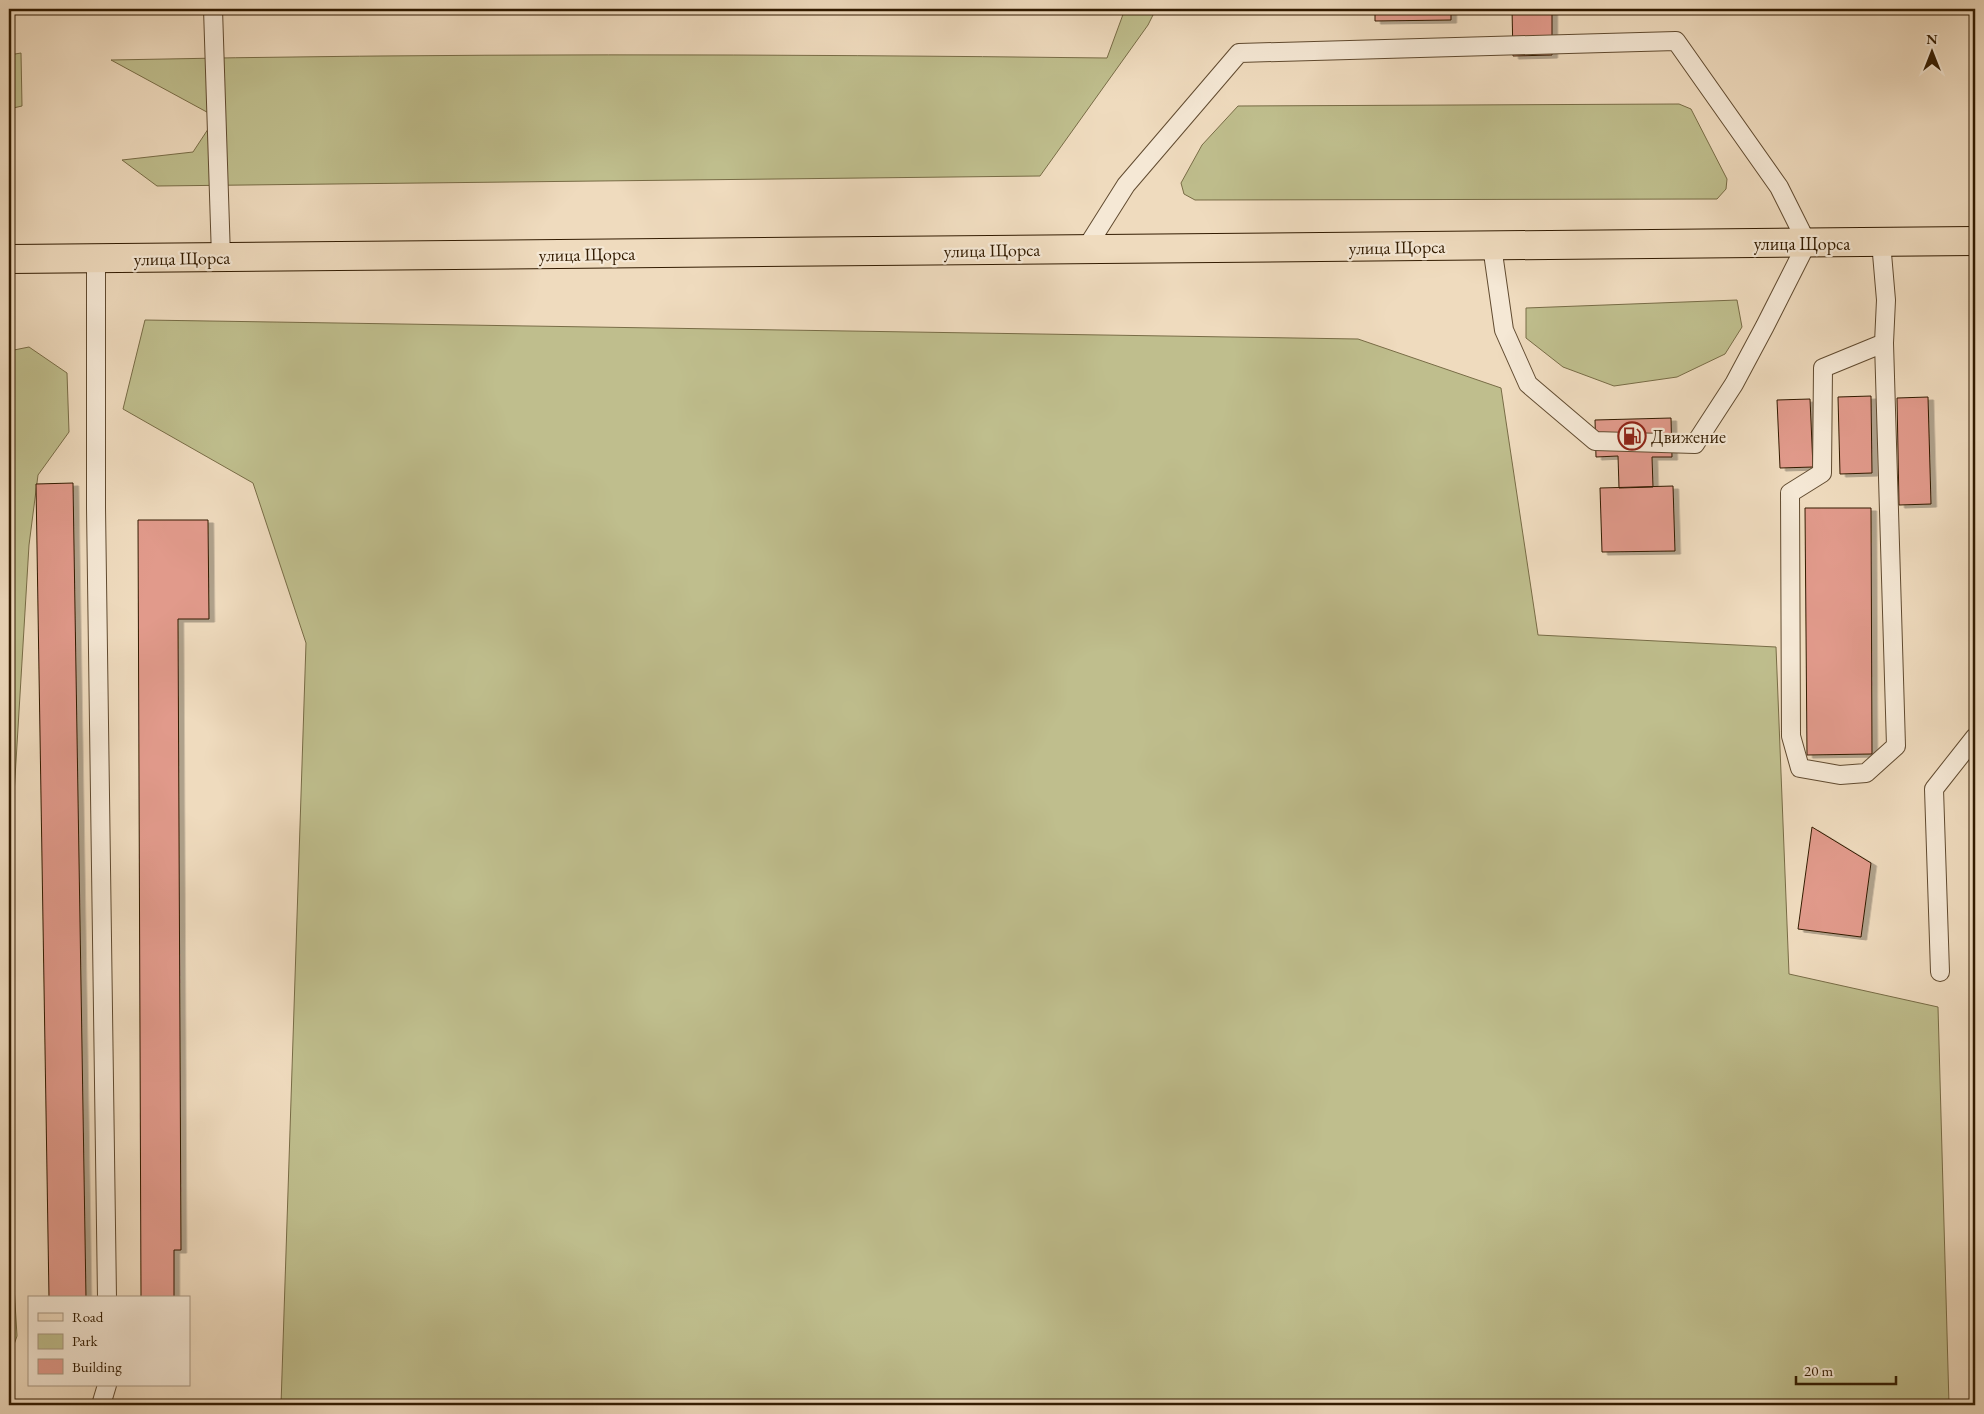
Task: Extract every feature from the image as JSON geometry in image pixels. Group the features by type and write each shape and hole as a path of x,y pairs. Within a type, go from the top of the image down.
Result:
{"main road":[{"name":"улица Щорса","path":"9,259 1975,242"}],"lane":[{"path":"213,9 221,257"},
{"path":"1085,250 1126,185 1239,53 1676,41 1778,187 1808,243 1734,384 1695,444 1594,441 1528,384 1504,330 1492,246"},
{"path":"1881,242 1886,300 1884,342 1896,746 1866,773 1840,775 1800,768 1791,736 1790,493 1822,473 1823,368 1884,342"},
{"path":"96,258 96,508 107,1296"},
{"path":"1940,972 1934,790 1975,737"},
{"path":"101,1405 107,1386"}],"green space":[{"path":"1125,9 1156,9 1148,25 1040,176 157,186 122,160 193,152 216,117 111,60 609,55 1107,58"},
{"path":"21,53 22,106 9,109 9,55"},
{"path":"1679,104 1691,109 1727,179 1726,189 1717,199 1195,200 1184,194 1181,183 1202,145 1238,106"},
{"path":"1737,300 1742,327 1725,354 1677,377 1614,386 1563,367 1526,338 1526,308"},
{"path":"145,320 1358,339 1501,388 1538,635 1776,647 1789,974 1938,1007 1949,1405 281,1405 306,643 253,483 123,409"},
{"path":"29,347 67,373 69,432 38,475 29,545 9,878 9,351"},
{"path":"9,1201 17,1336 9,1359"}],"building":[{"path":"1375,9 1451,9 1451,20 1375,21"},
{"path":"1512,9 1552,9 1552,55 1513,56"},
{"path":"1871,396 1872,473 1840,474 1838,397"},
{"path":"1928,397 1931,504 1899,505 1897,398"},
{"path":"1810,399 1813,467 1780,468 1777,400"},
{"path":"1671,418 1672,457 1652,457 1653,487 1619,488 1618,456 1596,457 1595,420"},
{"path":"73,483 86,1296 49,1296 36,484"},
{"path":"1673,486 1675,551 1602,552 1600,488"},
{"path":"1805,508 1871,508 1872,754 1807,755"},
{"path":"138,520 208,520 209,619 178,619 181,1250 174,1250 174,1296 141,1296"},
{"path":"1812,827 1871,863 1861,937 1798,929"}],"place":[{"name":"Движение","path":"1632,436"}]}
